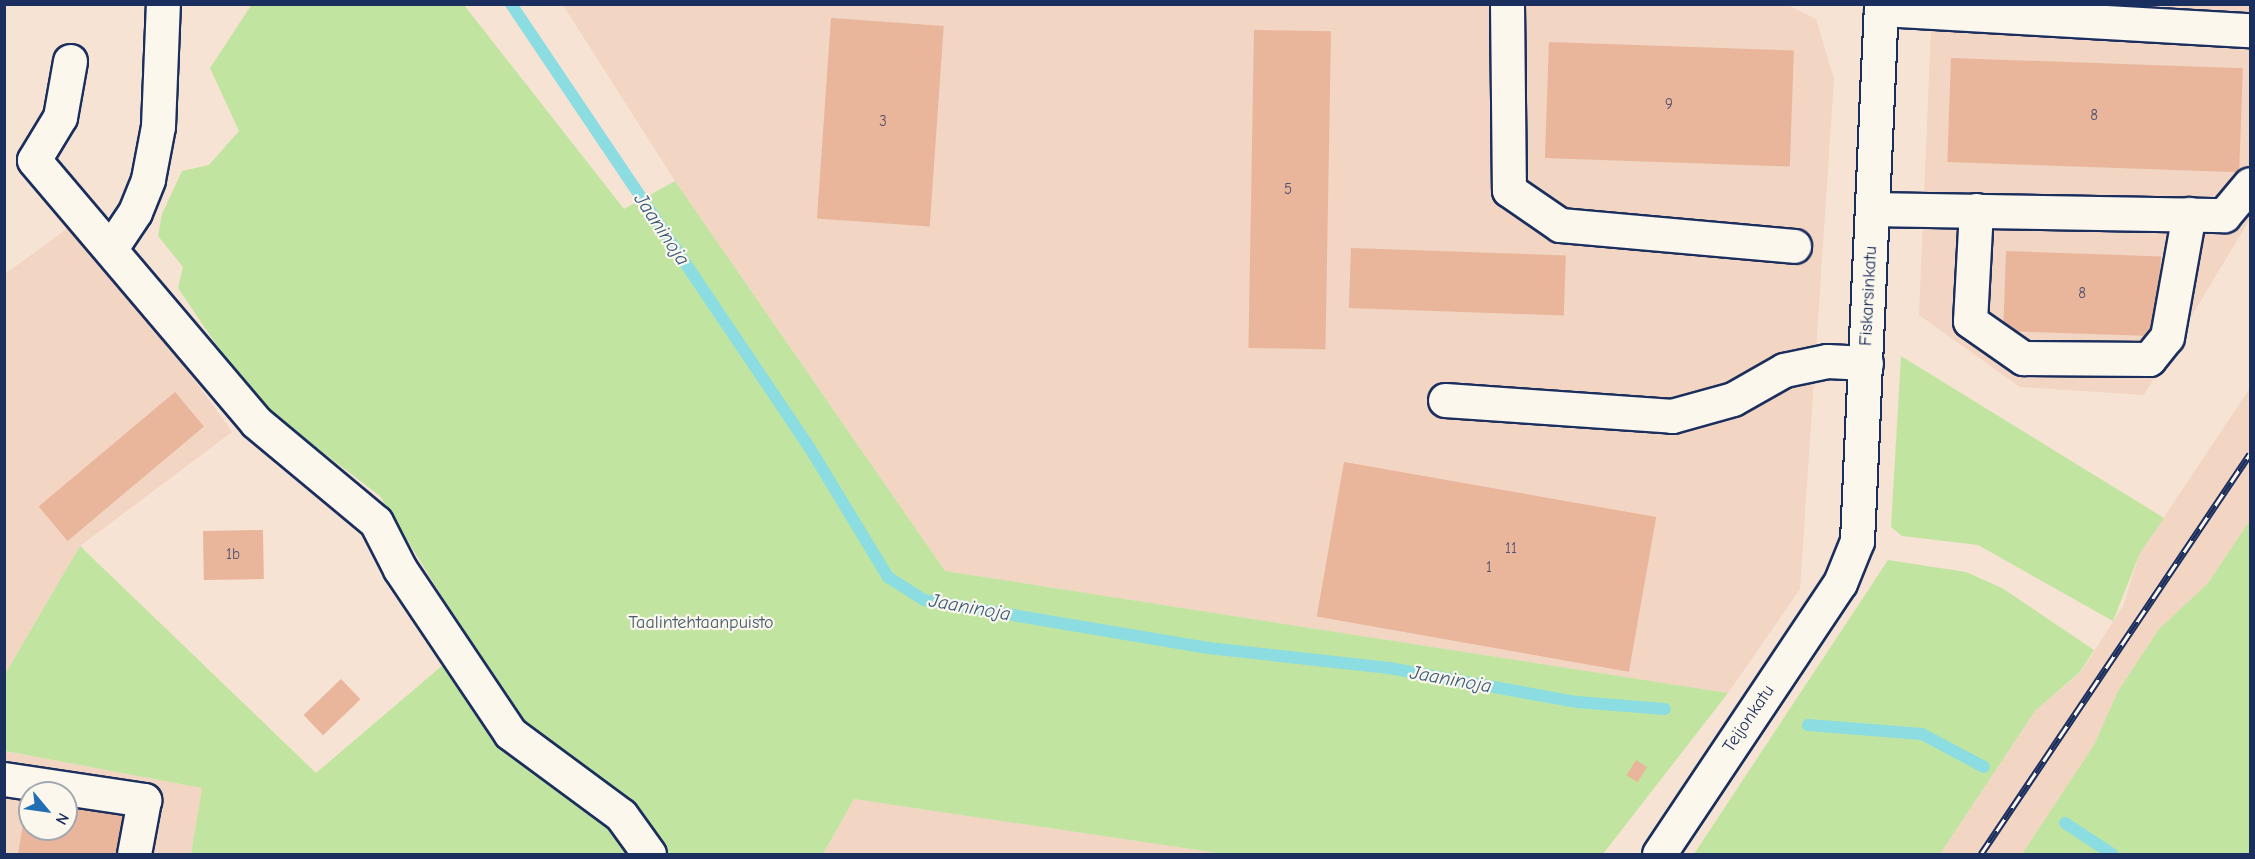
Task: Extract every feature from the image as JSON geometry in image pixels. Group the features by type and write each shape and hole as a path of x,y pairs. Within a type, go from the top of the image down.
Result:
{"street":[{"path":"111,248 148,179 158,126 163,4"},
{"path":"1508,4 1509,189 1560,225 1794,246"},
{"path":"1881,7 2250,30"},
{"name":"Fiskarsinkatu","path":"1840,583 1857,542 1881,7"},
{"path":"70,61 60,117 34,160 111,248 256,422 376,522 400,569 510,734 621,815 649,855"},
{"path":"1873,209 2224,215 2250,184"},
{"path":"1976,210 1970,321 2023,358 2149,359 2168,337 2189,214"},
{"path":"1445,400 1672,416 1733,399 1784,370 1827,361 1866,363"},
{"name":"Teijonkatu","path":"1659,855 1840,583"},
{"path":"4,779 144,800 134,855"}],"shaded area":[{"path":"1786,4 1816,19 1834,79 1800,589 1728,693 945,571 675,181 563,5"},
{"path":"1932,5 2250,5 2250,219 2144,395 2020,387 1919,315"},
{"path":"79,220 232,432 80,546 5,674 5,274"},
{"path":"2250,388 2250,520 2208,583 2159,629 2118,691 2094,745 2022,854 1940,854 2035,711 2081,672 2123,606 2140,553"},
{"path":"4,751 202,788 191,854 5,854"},
{"path":"854,799 1224,854 823,854"}],"green space":[{"name":"Taalintehtaanpuisto","path":"252,4 464,5 624,209 675,181 945,571 1728,693 1603,854 1224,854 854,799 823,854 191,854 202,788 5,751 5,674 80,546 316,773 470,642 380,496 253,399 178,288 183,267 158,236 162,214 182,171 209,165 239,131 210,68"},
{"path":"1901,356 2164,518 2140,553 2113,621 1978,545 1902,536 1891,527"},
{"path":"2250,520 2250,854 2022,854 2094,745 2118,691 2159,629 2208,583"},
{"path":"1888,560 1966,572 2002,588 2094,650 2080,672 2035,711 1940,854 1694,854"}],"building":[{"path":"831,18 944,26 930,226 817,219"},
{"path":"1254,30 1331,31 1325,349 1248,348"},
{"path":"1549,42 1794,51 1790,166 1545,158"},
{"path":"1951,58 2243,68 2239,172 1947,162"},
{"path":"1351,248 1566,256 1564,315 1349,308"},
{"path":"2006,251 2161,256 2158,336 2003,331"},
{"path":"175,392 204,426 68,541 39,506"},
{"path":"1344,462 1656,517 1629,672 1317,617"},
{"path":"263,530 264,579 204,580 203,531"},
{"path":"341,679 360,699 323,735 304,715"},
{"path":"1636,760 1647,767 1637,782 1626,775"},
{"path":"78,798 125,806 117,854 18,854 20,841 78,841"}],"waterway":[{"name":"Jaaninoja","path":"511,4 811,450 888,577 924,600 1208,648 1389,668 1577,702 1665,709"},
{"name":"Jaaninoja","path":"1808,725 1922,734 1984,767"},
{"name":"Jaaninoja","path":"2065,823 2112,854"}],"railway":[{"path":"1981,854 2250,454"}]}
